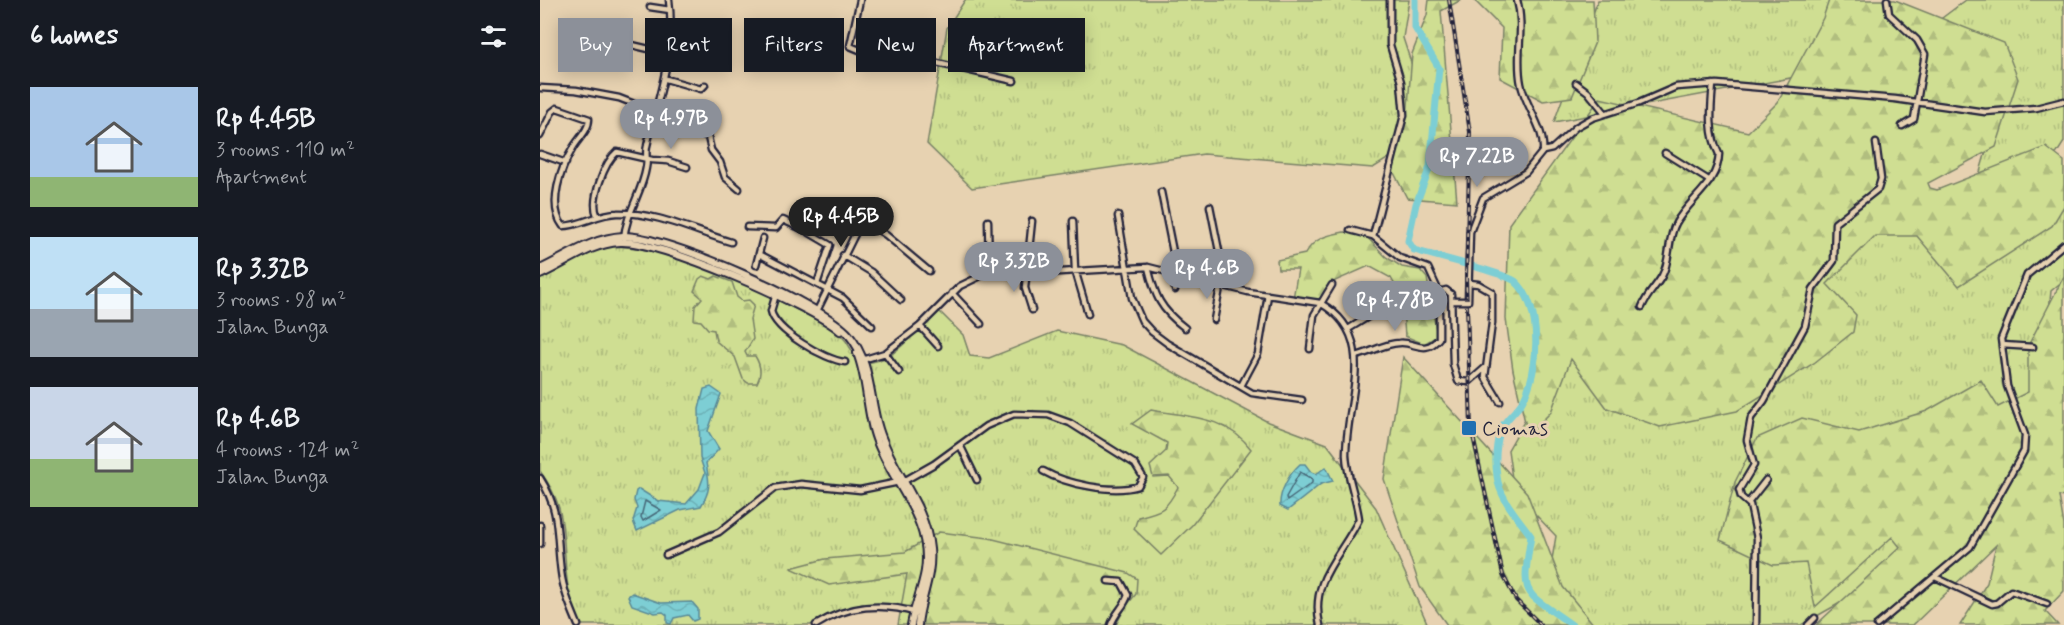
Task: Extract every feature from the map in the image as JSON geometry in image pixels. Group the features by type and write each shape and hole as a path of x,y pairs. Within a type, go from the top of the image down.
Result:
{"street":[{"path":"669,0 670,18"},
{"path":"860,0 850,46 886,60 904,56 1014,81"},
{"path":"1373,236 1404,115 1401,82 1390,45 1390,0"},
{"path":"1517,0 1521,26 1518,72 1527,105 1542,138 1543,151"},
{"path":"1887,0 1889,14 1917,40 1925,54 1913,120 1902,126"},
{"path":"651,7 670,10"},
{"path":"624,239 629,213 646,169 655,113 667,72"},
{"path":"666,79 700,89 705,85"},
{"path":"1576,83 1605,113"},
{"path":"1439,292 1446,290 1455,294 1454,301 1468,301 1471,229 1480,211 1483,198 1526,172 1543,151 1552,149 1583,122 1632,106 1676,87 1713,84 1918,102 1985,112 2036,108 2064,101"},
{"path":"1642,307 1648,293 1663,274 1667,247 1675,225 1715,175 1719,154 1713,146 1711,118 1713,84"},
{"path":"540,88 576,90 619,98 709,138 711,150 720,162 725,177 739,189"},
{"path":"540,136 552,112 557,108 589,118 589,125 566,163 556,199 561,224 566,226 597,215 629,213 656,217 730,242"},
{"path":"1755,625 1757,538 1748,503 1741,497 1739,490 1754,465 1747,440 1751,418 1764,401 1805,326 1813,289 1834,261 1835,223 1878,189 1881,179 1876,143"},
{"path":"597,215 595,196 615,153 668,161 687,167"},
{"path":"1665,153 1710,181"},
{"path":"540,154 566,163"},
{"path":"1161,192 1176,273 1175,290"},
{"path":"838,206 886,235 929,271"},
{"path":"1210,206 1222,267 1222,285 1214,320"},
{"path":"808,232 825,210"},
{"path":"1118,216 1134,303 1152,332 1168,344 1263,396 1302,400"},
{"path":"747,227 776,228 783,220 830,245 817,284"},
{"path":"816,312 861,220"},
{"path":"987,221 989,272"},
{"path":"1032,221 1026,292 1032,310"},
{"path":"1073,221 1075,270 1088,314"},
{"path":"1350,230 1373,236 1400,258 1428,268 1439,292 1439,338 1437,342 1418,348 1398,342 1356,356"},
{"path":"756,266 763,238"},
{"path":"540,275 586,250 624,239"},
{"path":"540,270 586,244 624,239 660,246 731,269 816,312 843,334 862,360 875,438 901,482 918,519 925,544 925,571 916,613 911,625"},
{"path":"1877,625 1970,547 2025,451 2025,435 2007,386 2002,335 2027,275 2064,244"},
{"path":"759,254 853,305 872,326"},
{"path":"843,255 871,272 901,300"},
{"path":"1148,267 1157,298 1172,318 1185,328"},
{"path":"862,360 885,353 920,326 952,293 970,280 989,272 1027,273 1148,267 1268,295 1320,303 1336,313 1350,328 1356,356 1346,458 1359,519 1323,577 1317,602 1320,625"},
{"path":"1469,282 1492,292 1488,364 1485,377 1500,402"},
{"path":"1310,349 1311,325 1320,303 1332,285"},
{"path":"777,293 771,311 777,325 826,357 845,362"},
{"path":"952,293 981,324"},
{"path":"1451,294 1453,364 1456,378 1458,381 1469,382 1488,364"},
{"path":"1241,386 1258,354 1268,295"},
{"path":"1350,328 1376,312"},
{"path":"920,326 938,346"},
{"path":"2002,345 2032,347"},
{"path":"885,353 899,372"},
{"path":"666,555 719,532 775,488 801,484 860,490 901,482 1000,418 1020,413 1048,415 1090,433 1135,464 1143,477 1138,486 1113,490 1064,479 1043,471"},
{"path":"960,445 977,480"},
{"path":"540,478 555,509 560,536 561,575 578,625"},
{"path":"1748,503 1766,480"},
{"path":"540,525 540,544"},
{"path":"1935,577 1992,604 1997,603 2011,591 2047,604"},
{"path":"1108,581 1121,582 1128,595 1124,605 1114,614 1111,625"},
{"path":"816,625 828,617 871,606 916,613"},
{"path":"916,613 918,625"},
{"path":"1808,625 1815,618"}],"green space":[{"path":"965,0 1409,0 1403,38 1419,87 1408,146 1373,168 1204,154 972,188 927,144 948,26 948,72 1085,72 1085,18 953,18"},
{"path":"1429,0 1461,0 1441,11 1457,202 1407,198 1392,169 1407,118 1412,54 1427,15"},
{"path":"1474,0 1593,0 1595,42 1572,97 1543,101 1500,78 1502,28"},
{"path":"1598,0 1842,0 1812,74 1554,122"},
{"path":"1829,0 1895,0 2004,43 2018,79 1996,147 1928,183 1930,188 1937,190 2046,147 2064,161 2064,206 2052,226 1959,286 1917,236 1875,236 1827,284 1856,315 1853,332 1814,363 1737,411 1660,427 1607,408 1571,359 1551,412 1528,435 1513,370 1506,319 1509,224 1600,98 1748,132 1778,102 1823,18"},
{"path":"1966,0 2064,0 2064,142 2057,153 1964,227 1991,134 1942,18"},
{"path":"2064,204 2064,280 2051,291 2041,390 1895,526 1912,547 1840,603 1801,625 1590,625 1549,577 1556,536 1514,492 1508,450 1560,358 1589,362 1819,268 1903,219"},
{"path":"1344,232 1364,234 1386,257 1402,267 1420,270 1427,278 1437,336 1424,344 1405,336 1402,298 1391,278 1369,266 1335,281 1320,303 1293,299 1298,269 1278,269 1277,260 1305,254 1312,244 1322,238"},
{"path":"615,246 673,256 701,265 756,289 835,329 846,341 859,362 872,362 894,352 939,311 963,335 970,356 989,358 1057,331 1122,345 1268,422 1327,444 1376,508 1428,625 1116,625 1132,594 917,610 862,604 825,616 811,625 582,625 567,581 559,508 551,488 540,471 540,279 598,249"},
{"path":"703,276 711,279 716,276 732,282 737,297 742,301 749,300 754,305 750,319 753,339 745,352 747,356 755,356 758,362 760,373 757,383 748,383 743,379 735,357 716,341 714,330 708,329 701,321 694,320 695,306 702,298 694,291 699,279"},
{"path":"2064,276 2064,497 2059,496 2064,525 2064,591 2045,611 2058,625 1960,625 1987,583 1996,545 1913,625 1816,625 1900,547 1892,537 1815,607 1806,563 1773,565 1720,540 1735,482 1757,438 1802,418 1859,432 1927,411 1981,380 1998,407 2028,392 2028,346"},
{"path":"1403,357 1527,493 1563,587 1594,625 1447,625 1420,587 1384,479"},
{"path":"1151,410 1218,424 1241,438 1251,449 1192,525 1161,555 1134,529 1138,517 1153,513 1167,505 1178,487 1169,476 1153,477 1150,466 1166,451 1167,443 1132,424"},
{"path":"939,532 989,538 1128,573 1137,579 1136,594 1111,625 898,625 907,574 829,585 791,568 825,559 905,552"}],"water":[{"path":"711,387 721,394 708,431 719,449 706,463 709,485 701,506 680,510 637,531 633,521 637,508 634,500 636,491 639,489 658,501 686,504 699,489 705,473 700,458 699,409 704,389"},
{"path":"1300,464 1305,464 1311,472 1316,474 1326,467 1333,481 1321,484 1288,510 1280,506 1281,495 1292,473"},
{"path":"632,593 661,603 692,602 698,609 698,619 693,621 688,615 674,618 671,624 667,623 667,615 663,612 655,613 632,605 628,596"}],"waterway":[{"path":"1415,0 1415,28 1439,68 1430,167 1416,204 1408,241 1414,250 1483,269 1515,281 1524,292 1530,306 1536,339 1532,374 1522,402 1500,431 1496,454 1497,476 1505,500 1531,536 1526,571 1529,591 1534,598 1572,625"}],"railway":[{"path":"1449,0 1470,132 1466,277 1471,427 1503,575 1516,600 1541,625"}],"place":[{"name":"Ciomas","path":"1469,428"}]}
